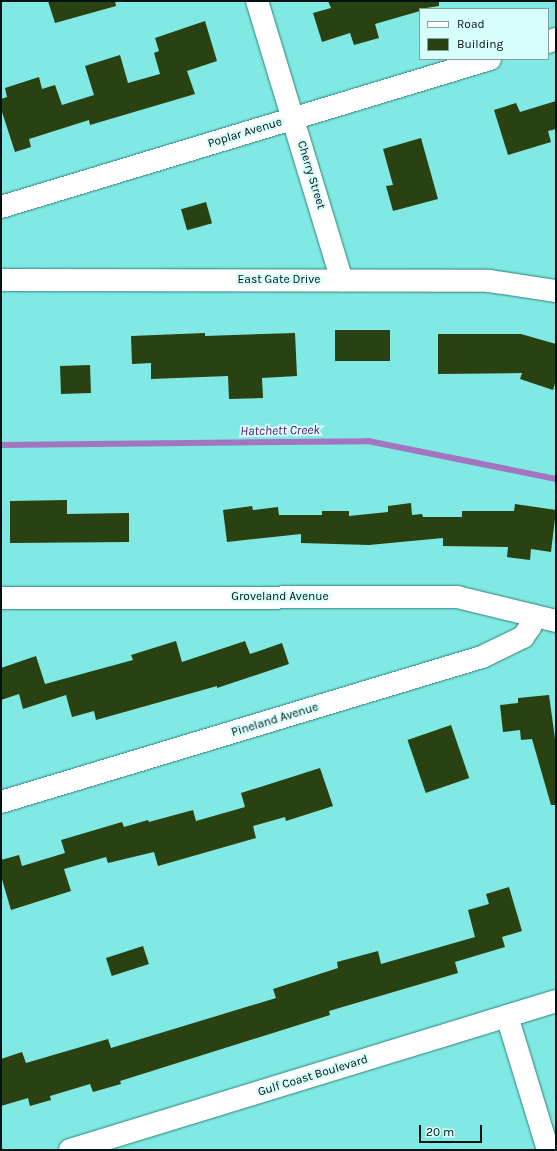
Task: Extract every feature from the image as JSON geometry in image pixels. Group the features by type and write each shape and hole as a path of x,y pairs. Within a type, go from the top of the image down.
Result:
{"street":[{"name":"Cherry Street","path":"257,1 342,280"},
{"name":"Poplar Avenue","path":"1,207 487,60"},
{"name":"East Gate Drive","path":"1,280 489,281 556,291"},
{"name":"Groveland Avenue","path":"1,598 457,597 556,621"},
{"name":"Pineland Avenue","path":"1,802 482,657 522,637 530,627 533,615"},
{"name":"Gulf Coast Boulevard","path":"70,1150 556,1002"},
{"path":"507,1016 548,1150"}],"building":[{"path":"48,1 115,1 116,6 55,23"},
{"path":"328,1 439,1 439,6 419,8 419,11 375,24 379,38 354,45 350,33 322,42 313,13 331,8"},
{"path":"205,21 217,61 187,71 195,94 90,125 89,120 29,139 31,147 15,152 1,109 1,99 7,97 5,88 39,77 42,89 55,85 62,105 94,95 85,66 120,55 128,83 160,74 154,53 159,51 155,38"},
{"path":"556,101 556,129 548,131 551,142 508,155 494,110 516,103 520,112"},
{"path":"421,138 438,199 393,211 386,186 393,185 383,149"},
{"path":"206,202 212,223 187,230 181,209"},
{"path":"335,330 390,330 390,361 335,361"},
{"path":"205,333 205,336 295,333 297,376 262,378 263,398 229,399 228,376 151,379 151,363 132,364 131,336"},
{"path":"438,334 521,334 556,344 556,380 553,390 520,379 522,373 438,374"},
{"path":"90,365 91,393 61,394 60,366"},
{"path":"67,500 67,514 129,513 129,542 10,543 10,501"},
{"path":"411,503 412,515 422,514 423,517 462,517 462,511 514,511 515,504 556,510 551,552 531,549 530,560 507,557 508,547 443,546 443,538 369,545 301,543 301,534 227,542 223,510 252,506 253,510 278,507 279,515 322,515 322,511 349,511 349,516 388,512 388,506"},
{"path":"176,641 182,662 245,641 250,654 282,643 289,664 217,688 217,686 96,720 94,711 72,717 66,695 23,709 19,694 1,700 1,668 36,656 45,684 133,660 131,655"},
{"path":"549,695 556,746 556,805 551,805 532,739 521,740 520,730 503,732 500,705 518,703 518,698"},
{"path":"451,725 469,778 426,793 408,740"},
{"path":"320,768 333,806 286,821 285,817 253,826 256,838 158,866 154,852 108,863 106,857 64,869 71,891 11,910 1,876 1,860 19,855 22,866 65,853 61,840 122,822 124,827 193,810 196,821 245,807 241,793"},
{"path":"509,887 522,931 502,937 505,947 455,962 458,973 329,1011 330,1015 120,1081 121,1084 93,1092 90,1084 50,1096 51,1100 30,1106 28,1098 1,1106 1,1059 22,1052 26,1063 108,1039 111,1048 276,998 273,989 338,968 337,962 378,951 381,964 475,937 468,910 489,904 486,894"},
{"path":"143,946 149,964 112,976 106,958"}],"waterway":[{"name":"Hatchett Creek","path":"1,445 368,441 556,479"}]}
